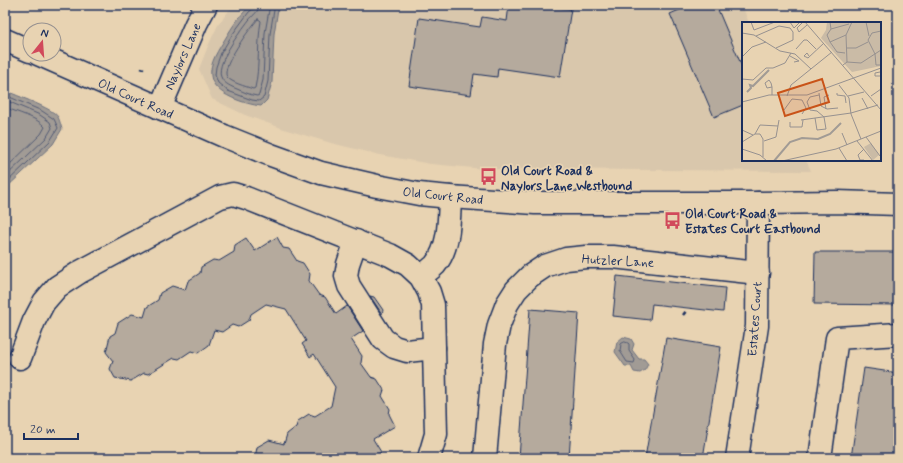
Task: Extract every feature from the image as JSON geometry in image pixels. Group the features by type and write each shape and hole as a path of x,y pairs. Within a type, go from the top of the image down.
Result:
{"street":[{"name":"Naylors Lane","path":"160,108 196,24 206,5"},
{"path":"5,40 22,47"},
{"name":"Old Court Road","path":"56,62 224,136 271,155 321,172 376,186 419,194 450,198 535,203 837,202 898,204"},
{"path":"20,358 34,321 44,302 57,287 80,272 220,197 233,194 390,255 408,265 420,277 429,292 432,305 436,434 429,458"},
{"path":"420,277 440,258 445,246 450,198"},
{"name":"Estates Court","path":"737,458 757,326 758,203"},
{"path":"356,241 348,264 346,276 349,286 383,339 394,347 407,351 434,348"},
{"name":"Hutzler Lane","path":"485,458 495,344 499,326 507,304 516,290 530,276 544,266 566,260 586,257 613,257 758,273"},
{"path":"820,458 837,338 898,334"}],"path":[{"path":"683,315 687,310"}],"shaded area":[{"path":"233,5 742,5 749,22 742,22 742,161 806,161 811,171 484,169 431,164 380,155 331,143 287,130 245,115 212,99 199,69 218,25"}],"water":[{"path":"252,5 277,5 278,9 274,34 272,82 267,100 261,106 239,101 224,93 213,83 211,76 213,61 220,47 237,20"},
{"path":"5,90 42,106 55,114 58,117 62,129 53,144 5,189"},
{"path":"623,337 631,339 634,344 632,350 639,359 644,359 648,364 645,370 640,373 634,372 631,366 625,366 615,352 617,342"}],"building":[{"path":"509,5 543,5 571,9 560,77 498,68 497,77 474,74 471,95 409,86 419,18 480,27 482,17 507,21"},
{"path":"691,5 716,5 742,67 742,105 714,117 670,14"},
{"path":"277,237 283,248 289,249 297,261 303,263 310,274 309,281 319,295 325,297 336,314 347,306 363,331 351,339 362,356 361,363 371,377 377,379 384,390 382,396 390,409 389,414 395,426 373,439 381,452 372,458 255,458 257,447 269,440 284,444 287,434 296,427 298,421 309,414 315,416 331,406 335,387 314,354 310,357 302,344 306,341 286,309 266,304 251,314 249,320 238,327 232,325 222,332 214,330 209,345 198,353 191,351 179,359 174,358 148,374 144,373 131,381 115,378 110,369 113,361 106,352 110,336 115,333 118,323 132,314 144,317 147,307 158,300 160,293 172,286 185,290 188,281 200,273 201,267 213,260 219,261 234,252 235,245 246,238 255,251"},
{"path":"815,252 898,252 898,305 814,304"},
{"path":"617,276 725,288 723,312 652,304 650,320 613,316"},
{"path":"370,296 374,297 383,310 382,314"},
{"path":"530,309 579,313 569,458 519,458"},
{"path":"666,338 721,347 703,458 645,458"},
{"path":"864,368 898,373 898,458 851,458"}],"place":[{"name":"Old Court Road & Naylors Lane Westbound","path":"488,177"},
{"name":"Old Court Road & Estates Court Eastbound","path":"672,220"}]}
